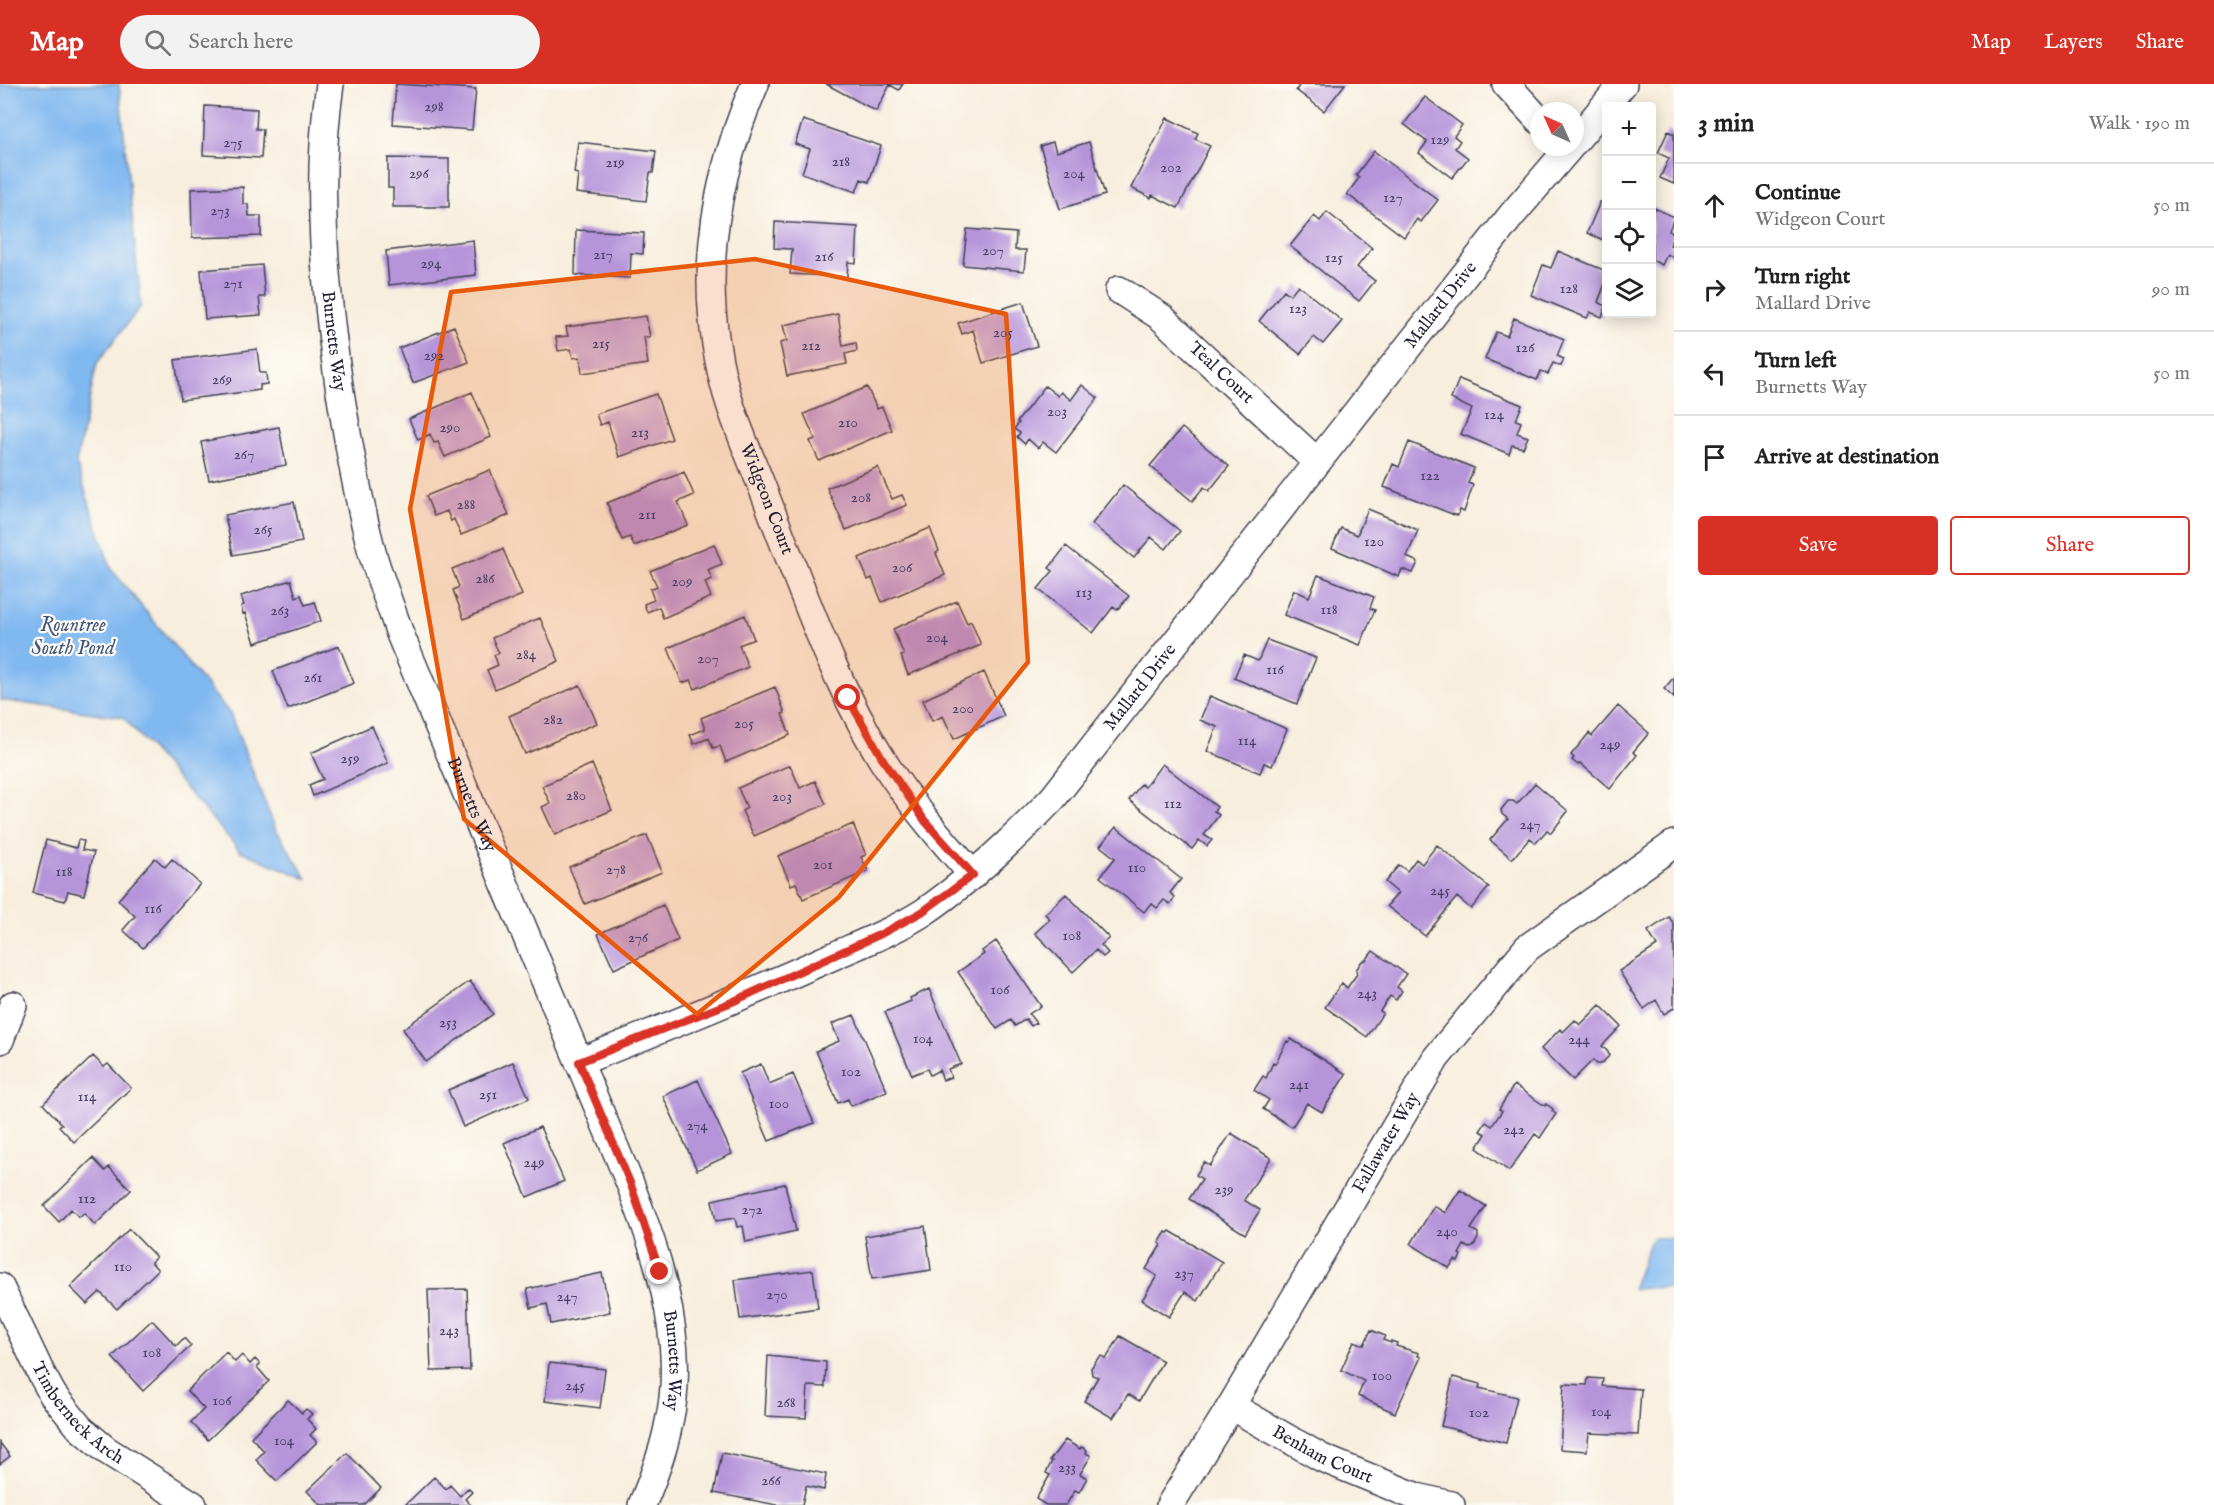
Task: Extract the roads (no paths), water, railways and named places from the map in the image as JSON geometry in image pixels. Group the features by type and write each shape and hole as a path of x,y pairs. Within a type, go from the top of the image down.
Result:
{"street":[{"name":"Burnetts Way","path":"330,84 323,175 326,278 333,345 353,474 373,555 400,634 631,1185 660,1272 671,1325 674,1379 670,1422 652,1482 642,1505"},
{"name":"Widgeon Court","path":"755,84 741,117 721,181 714,225 711,282 715,339 730,405 824,645 848,698 884,761 925,821 973,875"},
{"path":"1506,84 1530,110"},
{"name":"Mallard Drive","path":"1584,129 1623,84"},
{"name":"Mallard Drive","path":"579,1062 732,1002 881,934 922,912 973,875 1016,837 1053,798 1561,156"},
{"name":"Teal Court","path":"1119,290 1161,317 1317,462"},
{"name":"Fallawater Way","path":"1170,1505 1232,1406 1436,1058 1527,948 1674,844"},
{"path":"0,1040 13,1005"},
{"name":"Timberneck Arch","path":"0,1287 53,1395 81,1428 106,1450 193,1505"},
{"name":"Benham Court","path":"1232,1406 1322,1458 1417,1497 1450,1505"}],"water":[{"name":"Rountree South Pond","path":"0,84 119,84 141,306 97,363 76,463 111,569 230,714 275,828 307,879 240,851 123,717 0,700"},
{"path":"1652,1238 1674,1238 1674,1287 1632,1289"}]}
